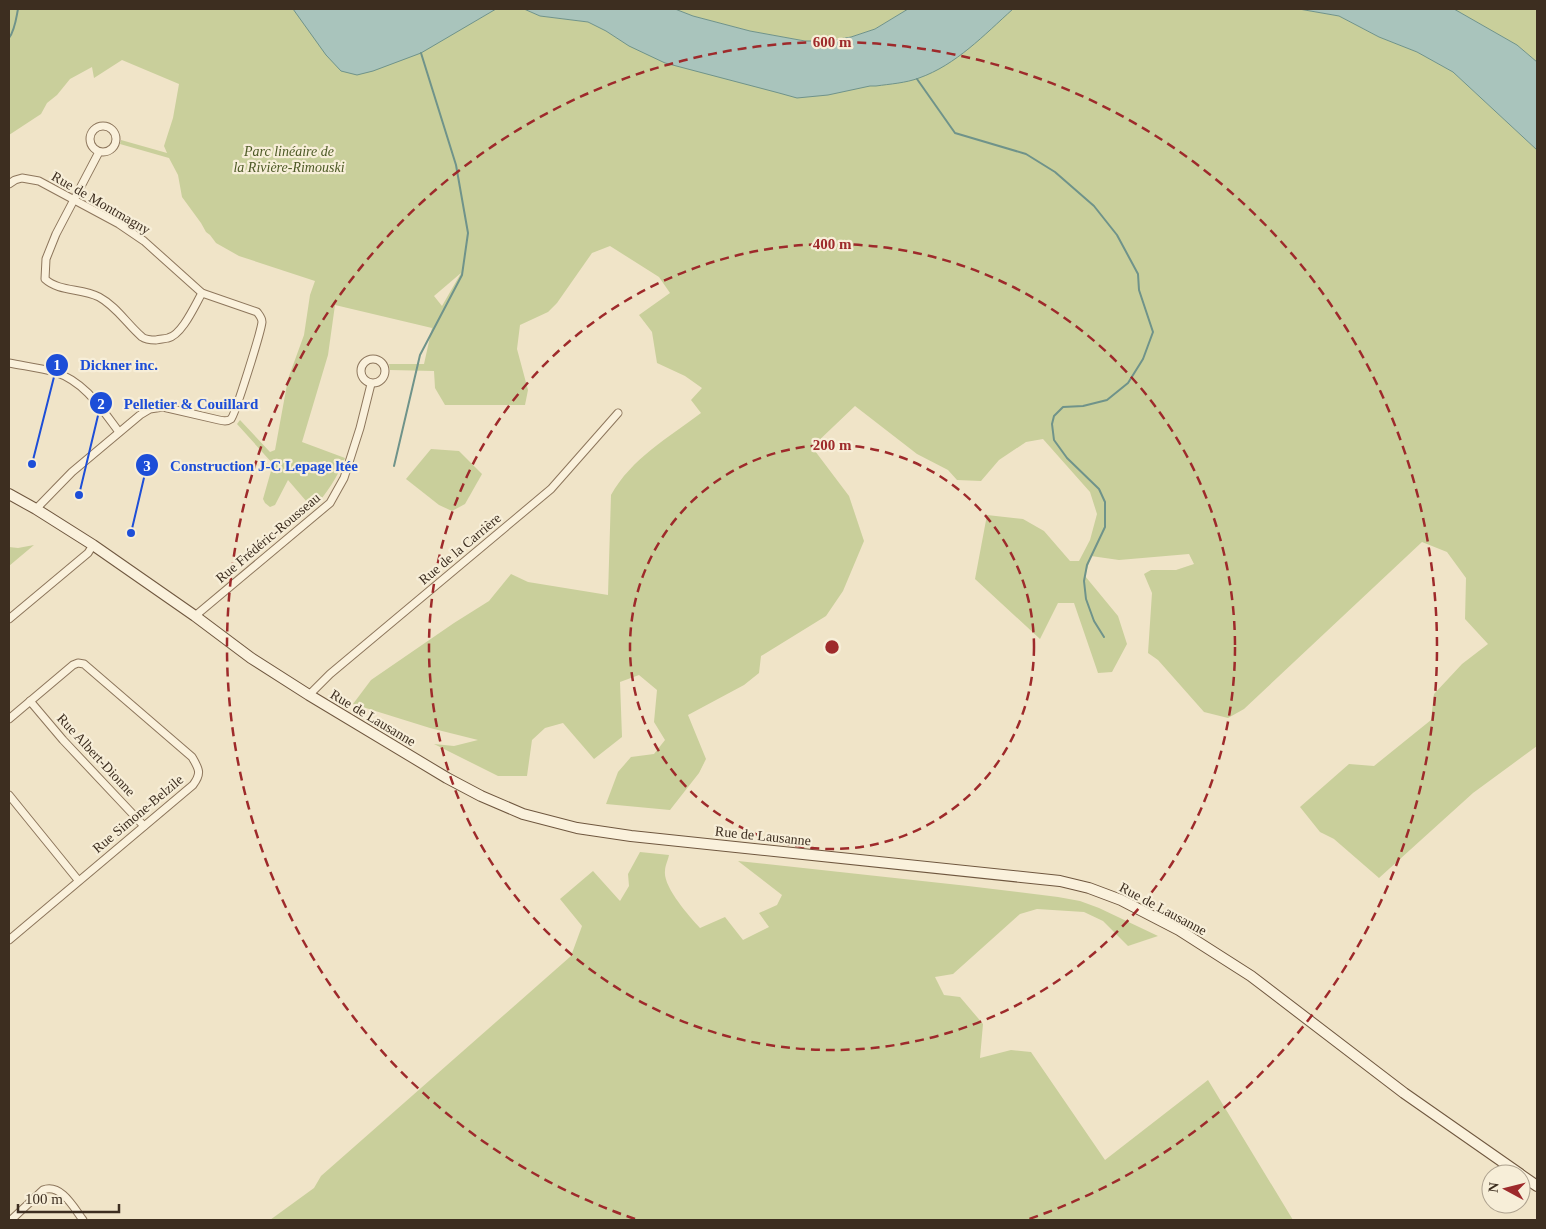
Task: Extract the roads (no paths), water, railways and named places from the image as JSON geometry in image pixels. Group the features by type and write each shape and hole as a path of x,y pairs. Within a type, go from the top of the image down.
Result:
{"street":[{"path":"99,152 56,234 46,259 45,279 53,285 100,297 144,339 152,340 169,338 174,335 182,326 202,293"},
{"name":"Rue de Montmagny","path":"9,184 22,178 39,181 119,224 144,241 202,293 256,312 262,321 259,336 231,419 227,421 219,420 163,407 150,410 140,415 72,472 36,509"},
{"path":"9,363 54,372 75,382 91,396 119,432"},
{"name":"Rue Frédéric-Rousseau","path":"195,616 330,503 344,478 360,428 371,384"},
{"name":"Rue de la Carrière","path":"309,695 330,674 551,489 618,413"},
{"name":"Rue de Lausanne","path":"9,494 93,545 195,616 251,658 309,695 447,778 481,796 524,814 577,828 631,836 1060,881 1090,888 1121,900 1179,930 1251,976 1404,1093 1506,1164"},
{"path":"9,619 88,553 93,545"},
{"name":"Rue Simone-Belzile","path":"9,718 73,665 78,663 84,664 192,757 198,767 198,778 193,785 9,940"},
{"name":"Rue Albert-Dionne","path":"30,701 63,740 144,826"},
{"path":"9,795 78,880"},
{"path":"11,1220 43,1190 48,1188 62,1194 83,1220"}],"water":[{"path":"293,9 496,9 421,53 357,75 341,71 326,55"},
{"path":"524,9 675,9 693,16 750,31 805,41 829,41 851,37 875,29 908,9 1013,9 957,57 919,78 828,95 797,98 665,63 629,46 588,22 540,16"},
{"path":"1299,9 1454,9 1517,45 1537,62 1537,150 1453,72 1417,52 1379,37 1339,16"}],"waterway":[{"path":"9,38 14,28 18,9"},
{"path":"394,466 420,355 462,275 468,233 456,165 421,53"},
{"path":"917,79 955,133 1026,154 1055,172 1094,206 1117,235 1138,274 1139,290 1153,332 1143,359 1128,383 1107,400 1083,406 1063,407 1054,416 1052,424 1054,440 1067,458 1099,489 1105,502 1105,527 1087,565 1084,581 1086,599 1094,621 1104,637"}],"place":[{"name":"Dickner inc.","path":"32,464"},
{"name":"Pelletier & Couillard","path":"79,495"},
{"name":"Construction J-C Lepage ltée","path":"131,533"}],"park label":[{"name":"Parc linéaire de la Rivière-Rimouski","path":"289,160"}]}
